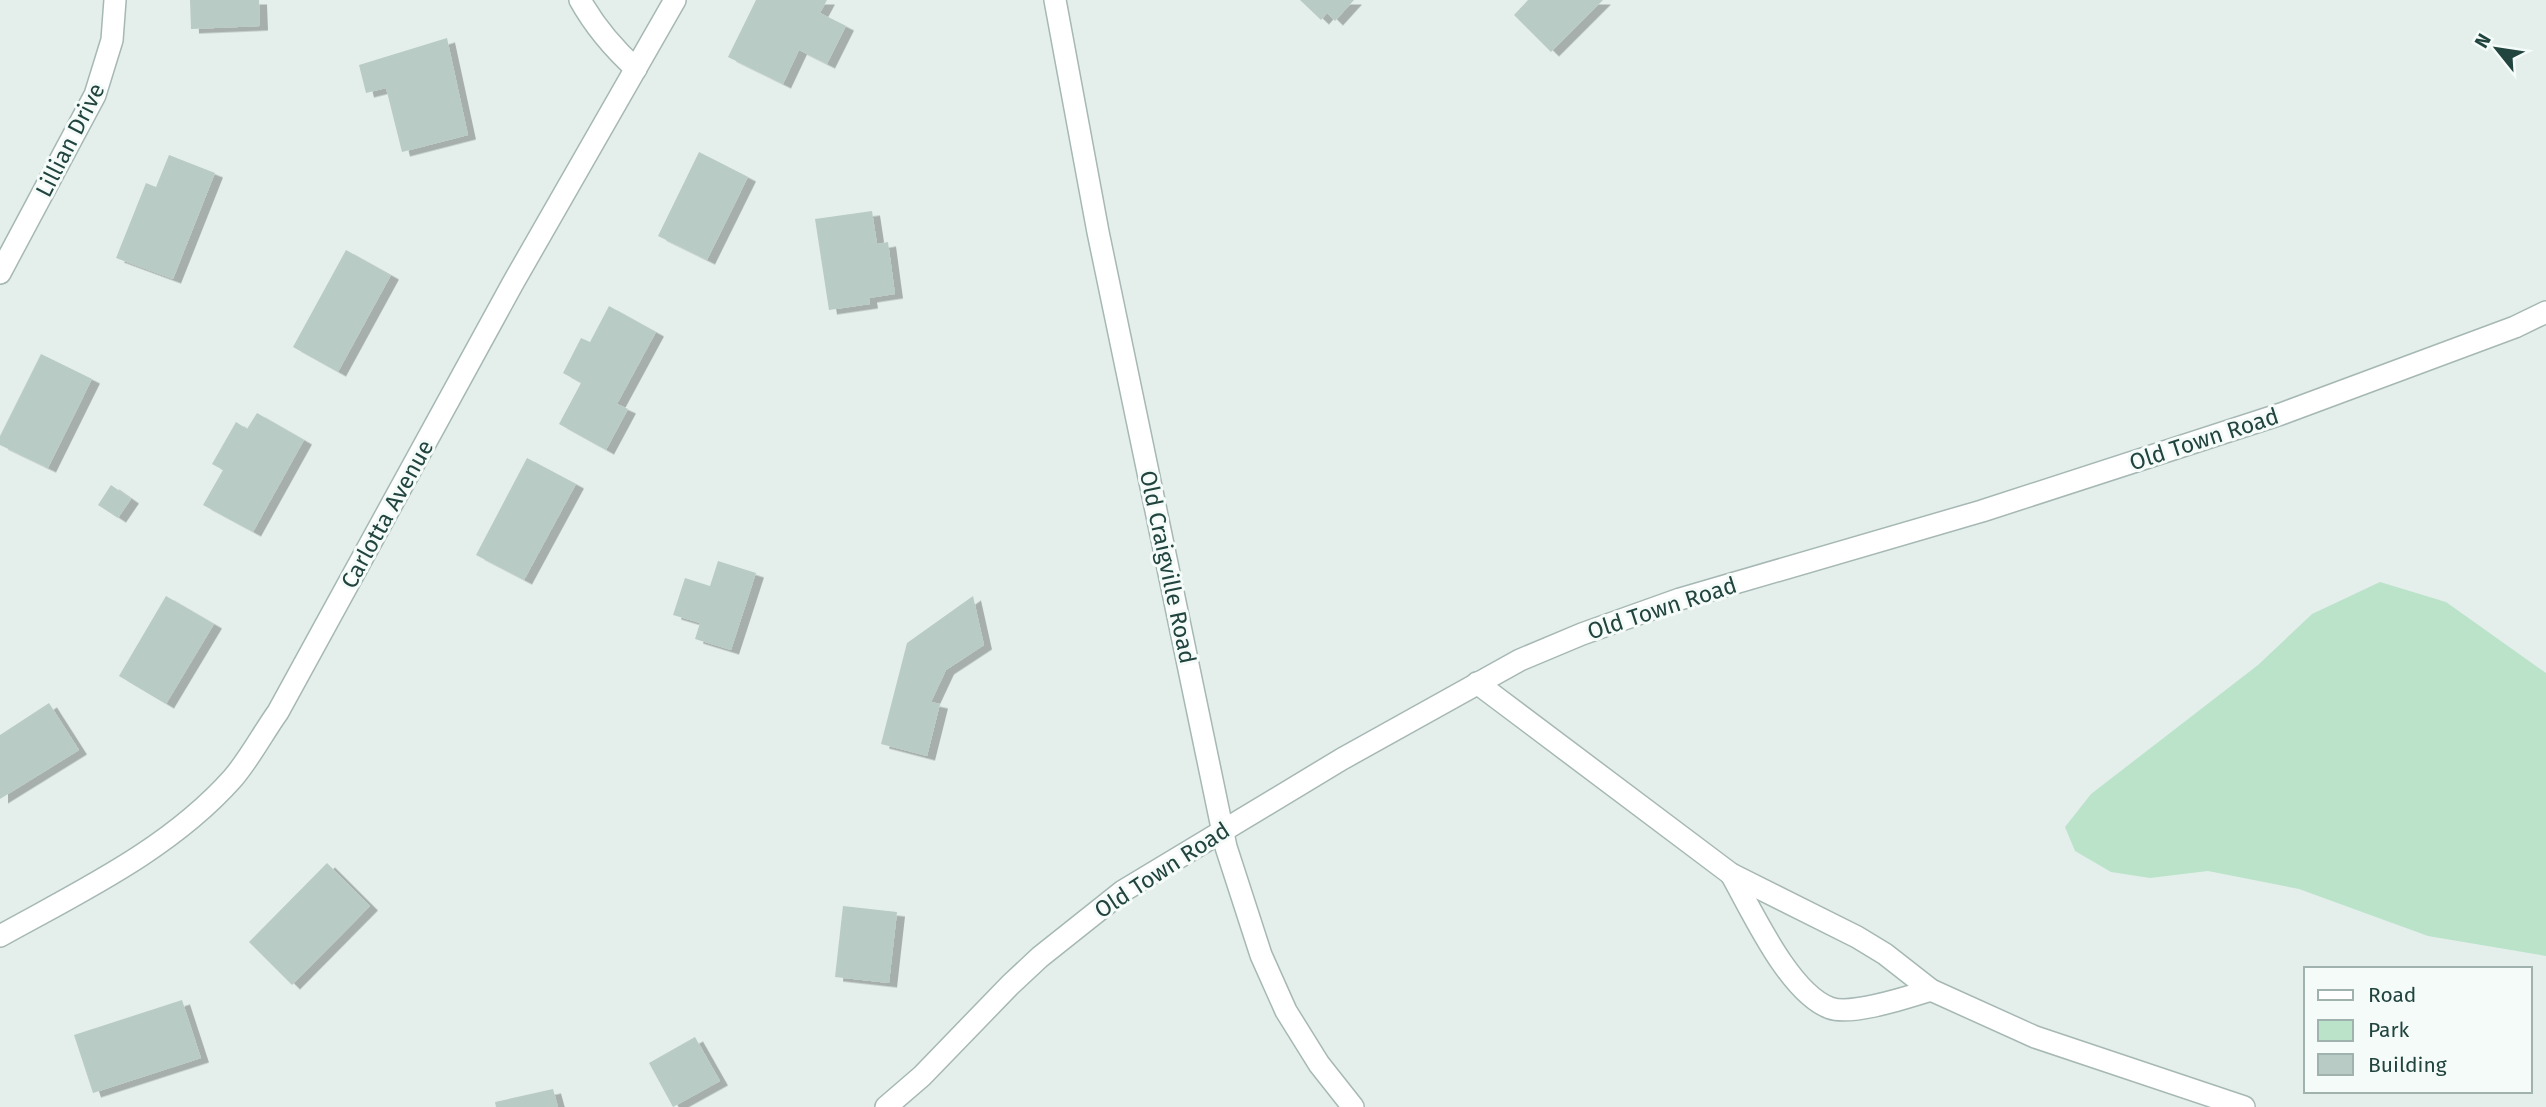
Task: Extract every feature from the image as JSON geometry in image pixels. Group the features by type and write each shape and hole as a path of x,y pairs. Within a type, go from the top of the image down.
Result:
{"street":[{"name":"Lillian Drive","path":"0,273 95,95 113,40 115,0"},
{"path":"580,0 611,47 636,69"},
{"name":"Carlotta Avenue","path":"0,936 129,864 180,825 233,777 278,712 513,284 675,0"},
{"name":"Old Craigville Road","path":"1055,0 1098,232 1223,831 1261,955 1286,1011 1320,1064 1353,1107"},
{"name":"Old Town Road","path":"886,1107 922,1076 1010,985 1123,891 1342,759 1476,683 1533,655 1680,599 1982,511 2281,414 2515,327 2546,312"},
{"path":"1476,683 1731,874 1857,937 1885,954 1931,990 2035,1037 2244,1107"},
{"path":"1731,874 1783,965 1812,998 1831,1009 1856,1009 1931,990"}],"green space":[{"path":"2380,582 2446,602 2546,673 2546,956 2428,936 2299,889 2208,871 2150,878 2111,872 2075,851 2065,827 2091,794 2258,665 2312,614"}],"building":[{"path":"190,0 259,0 260,26 191,29"},
{"path":"756,0 827,0 820,13 846,26 827,64 799,50 783,84 728,57"},
{"path":"1300,0 1354,0 1335,21 1327,13 1321,20"},
{"path":"1528,0 1603,0 1551,52 1514,15"},
{"path":"447,38 468,135 402,152 386,88 366,93 359,65"},
{"path":"699,152 748,177 707,260 658,236"},
{"path":"169,155 215,173 173,279 116,258 146,183 156,187"},
{"path":"872,211 877,244 888,242 895,294 869,298 870,304 829,310 815,219"},
{"path":"346,250 391,275 338,372 293,347"},
{"path":"609,306 656,332 617,404 628,409 606,450 559,424 581,383 563,373 581,338 590,342"},
{"path":"41,354 92,379 48,468 0,445 0,436"},
{"path":"257,413 304,440 253,532 203,505 223,470 212,464 236,422 247,429"},
{"path":"527,458 576,484 524,580 476,555"},
{"path":"111,485 131,499 118,518 98,505"},
{"path":"718,561 756,573 731,650 695,639 700,623 673,615 685,578 710,586"},
{"path":"166,596 214,624 166,704 119,676"},
{"path":"973,596 984,645 946,670 931,702 940,704 927,756 881,744 907,643"},
{"path":"49,703 79,750 0,799 0,735"},
{"path":"327,863 370,906 292,985 249,942"},
{"path":"843,906 897,912 889,983 835,977"},
{"path":"182,1000 201,1058 93,1093 74,1035"},
{"path":"695,1037 720,1081 673,1107 649,1063"},
{"path":"553,1089 558,1107 496,1107 495,1102"}]}
